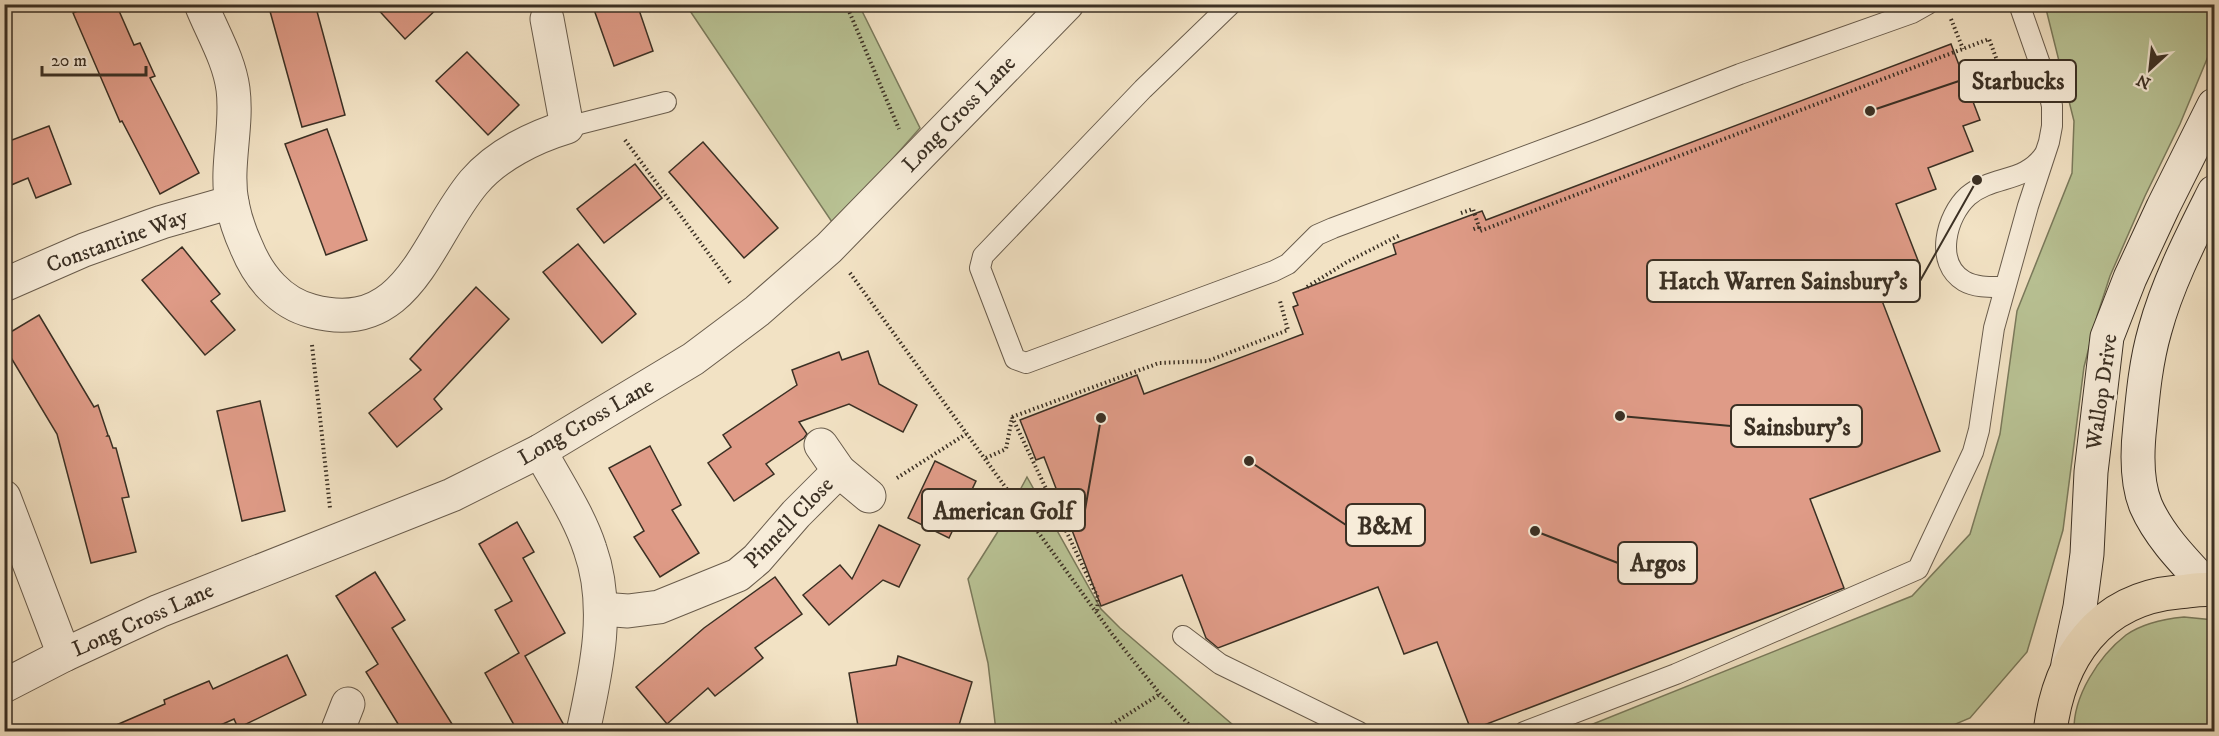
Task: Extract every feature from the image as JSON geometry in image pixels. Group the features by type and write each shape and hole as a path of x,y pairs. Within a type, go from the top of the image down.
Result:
{"main road":[{"path":"2045,726 2068,664 2093,630 2120,610 2144,598 2166,593 2212,589"}],"street":[{"path":"201,4 221,48 233,89 232,202 247,248 266,281 293,304 308,310 342,316 375,309 388,303 418,270 446,222 475,181 511,152 544,134 567,128 545,12"},
{"name":"Long Cross Lane","path":"4,686 159,611 452,495 540,451 693,359 757,310 829,248 1067,4"},
{"name":"Wallop Drive","path":"2068,664 2080,607 2087,554 2091,472 2107,337 2142,252 2214,105"},
{"name":"Wallop Drive","path":"2212,200 2179,266 2156,327 2144,380 2138,441 2140,489 2147,508 2160,531 2182,559 2212,589"},
{"name":"Constantine Way","path":"4,285 117,238 162,222 232,202"},
{"path":"540,451 591,551 601,609 593,688 583,732"},
{"name":"Pinnell Close","path":"601,609 628,611 659,607 738,575 757,559 796,514 830,458 869,496"},
{"path":"4,497 64,655"}],"lane":[{"path":"1231,4 1143,89 984,256 980,268 1015,359 1026,363 1243,283 1288,264 1317,235 1333,228 1928,4"},
{"path":"1524,732 1676,674 1918,569 1973,452 1979,430 1994,328 2052,126 2052,106 2047,84 2019,4"},
{"path":"567,128 666,102"},
{"path":"2005,287 1983,287 1965,282 1953,270 1947,258 1946,239 1953,216 1968,196 1989,183 2029,171 2045,154"},
{"path":"1183,636 1220,664 1359,732"}],"path":[{"path":"846,4 900,131"},
{"path":"1948,12 1963,48"},
{"path":"1473,208 1480,231 1989,39 2010,95"},
{"path":"617,115 624,138 731,284"},
{"path":"1471,230 1479,227"},
{"path":"1300,291 1347,262 1404,233"},
{"path":"847,270 966,434 986,458 1097,614 1160,694 1196,732"},
{"path":"1012,417 1159,363 1208,361 1288,330 1280,301 1290,296"},
{"path":"308,310 333,541"},
{"path":"986,458 1006,449 1012,417"},
{"path":"1012,417 1098,598 1097,614"},
{"path":"869,496 966,434"},
{"path":"1100,732 1160,694"}],"green space":[{"path":"686,5 859,5 920,128 834,225"},
{"path":"2045,5 2214,5 2214,42 2180,124 2110,276 2097,316 2084,367 2063,530 2027,652 1970,718 1937,732 1573,732 1912,596 1970,534 2000,434 2017,311 2072,173 2074,121"},
{"path":"1027,477 1101,609 1240,731 996,731 988,663 968,579 997,533"},
{"path":"2184,617 2214,620 2214,731 2074,731 2078,704 2083,691 2097,665 2106,654 2133,631 2161,620"}],"building":[{"path":"93,4 116,4 134,45 140,43 155,76 150,78 199,173 160,194 122,121 120,122 73,13"},
{"path":"268,4 315,4 345,115 302,127"},
{"path":"373,4 442,4 405,39"},
{"path":"592,4 637,4 653,51 614,66"},
{"path":"1951,44 1980,120 1963,126 1973,151 1928,168 1936,189 1896,204 1919,263 1874,280 1940,451 1810,499 1844,588 1471,730 1437,642 1404,654 1378,587 1218,648 1206,638 1182,575 1101,606 1044,457 1036,460 1020,420 1137,375 1144,394 1303,334 1293,307 1298,305 1293,293 1396,254 1393,244 1482,211 1486,220"},
{"path":"467,52 519,105 488,135 436,81"},
{"path":"49,126 71,184 36,198 28,178 4,188 4,143"},
{"path":"327,129 367,240 326,255 285,144"},
{"path":"703,142 778,228 744,258 669,172"},
{"path":"635,164 662,198 604,243 577,209"},
{"path":"578,244 636,314 602,343 543,272"},
{"path":"182,247 220,294 211,301 235,330 205,355 142,280"},
{"path":"476,287 509,319 434,399 442,409 397,447 369,413 421,370 410,359"},
{"path":"39,315 94,407 98,405 107,436 113,448 116,448 129,497 122,498 136,552 91,563 57,434 4,346 4,336"},
{"path":"868,351 879,384 917,405 903,432 849,404 799,422 807,434 804,438 766,464 774,474 734,501 708,463 731,447 723,435 797,385 792,370 839,352 842,360"},
{"path":"260,401 285,511 242,521 217,411"},
{"path":"650,446 681,505 672,510 699,553 660,577 634,537 644,531 609,468"},
{"path":"935,461 976,481 949,538 908,518"},
{"path":"517,522 534,552 523,558 565,633 525,656 565,727 565,732 518,732 485,673 519,653 495,610 512,601 479,544"},
{"path":"879,525 920,545 899,587 883,580 829,625 803,595 840,565 852,579"},
{"path":"375,572 405,620 392,628 457,732 403,732 366,672 378,664 336,596"},
{"path":"775,577 802,614 755,648 763,658 715,696 708,688 667,724 636,687 704,628"},
{"path":"287,655 306,695 238,728 234,719 205,732 100,732 165,704 164,700 209,681 213,689"},
{"path":"898,656 972,682 957,732 859,732 849,673 896,665"}],"place":[{"name":"Starbucks","path":"1870,111"},
{"name":"Hatch Warren Sainsbury's","path":"1977,180"},
{"name":"Sainsbury's","path":"1620,416"},
{"name":"American Golf","path":"1101,418"},
{"name":"B&M","path":"1249,461"},
{"name":"Argos","path":"1535,531"}]}
